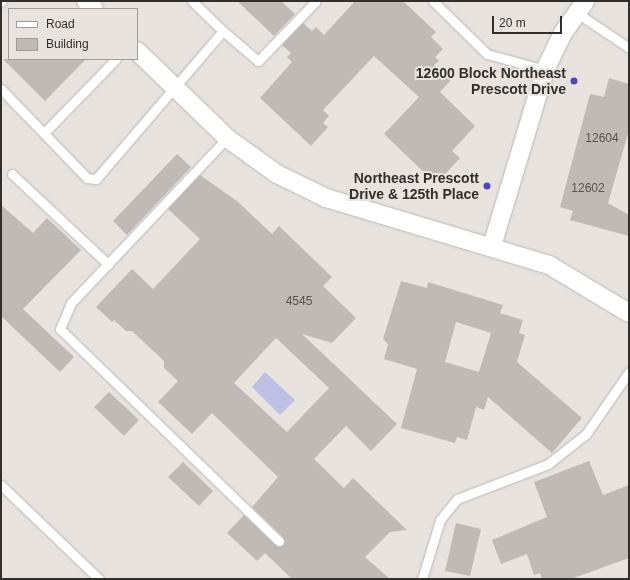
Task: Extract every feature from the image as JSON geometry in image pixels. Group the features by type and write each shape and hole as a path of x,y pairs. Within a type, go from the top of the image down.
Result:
{"street":[{"path":"492,246 545,70 563,32 581,7"},
{"path":"138,52 227,138 277,174 326,198 492,246 549,265 629,312"}],"lane":[{"path":"192,1 223,31 258,61 316,1"},
{"path":"433,1 487,54 545,70"},
{"path":"581,7 629,48"},
{"path":"1,89 87,178 96,179 223,31"},
{"path":"44,133 115,60"},
{"path":"227,138 71,303 60,329 279,542"},
{"path":"12,174 108,264"},
{"path":"422,579 440,520 457,499 548,464 586,434 629,372"},
{"path":"1,485 99,579"}],"water":[{"path":"265,372 295,400 280,415 252,387"}],"building":[{"path":"237,1 281,1 295,14 274,36"},
{"path":"355,1 403,1 436,32 431,37 443,49 435,57 439,61 434,65 451,80 440,92 475,126 452,151 460,158 436,184 384,134 419,97 374,56 323,110 329,116 323,123 328,127 311,146 260,98 292,62 287,57 291,53 282,45 303,23 312,31 316,27 324,35"},
{"path":"3,59 85,60 45,101"},
{"path":"609,78 629,84 629,130 608,203 629,215 629,236 570,220 573,211 560,207 590,94 604,97"},
{"path":"177,154 191,167 127,235 113,221"},
{"path":"200,175 237,201 272,234 279,226 332,277 323,286 356,318 332,343 302,334 397,424 371,451 346,426 314,459 344,488 353,478 407,530 390,532 365,557 390,579 292,579 265,553 257,561 227,533 244,515 275,545 284,545 283,537 252,507 278,477 212,413 192,434 158,402 178,381 164,368 164,361 132,331 126,331 114,320 112,322 96,307 132,269 153,289 200,239 168,209","holes":["276,338 329,388 287,432 234,383"]},
{"path":"1,205 33,233 47,218 81,250 23,309 74,357 60,372 1,316"},
{"path":"401,281 427,288 428,282 503,305 500,313 523,320 519,333 525,335 517,362 582,418 552,453 488,397 484,410 476,407 467,440 457,437 455,443 401,428 417,369 384,359 388,344 383,339","holes":["456,322 491,333 479,372 445,362"]},
{"path":"109,392 139,420 124,436 94,407"},
{"path":"589,461 603,495 629,485 629,558 571,579 542,579 540,573 534,575 527,554 501,564 492,540 547,517 534,482"},
{"path":"183,462 213,491 199,506 168,477"},
{"path":"456,523 481,529 470,576 445,571"}],"place":[{"name":"12600 Block Northeast Prescott Drive","path":"574,81"},
{"name":"Northeast Prescott Drive & 125th Place","path":"487,186"}]}
